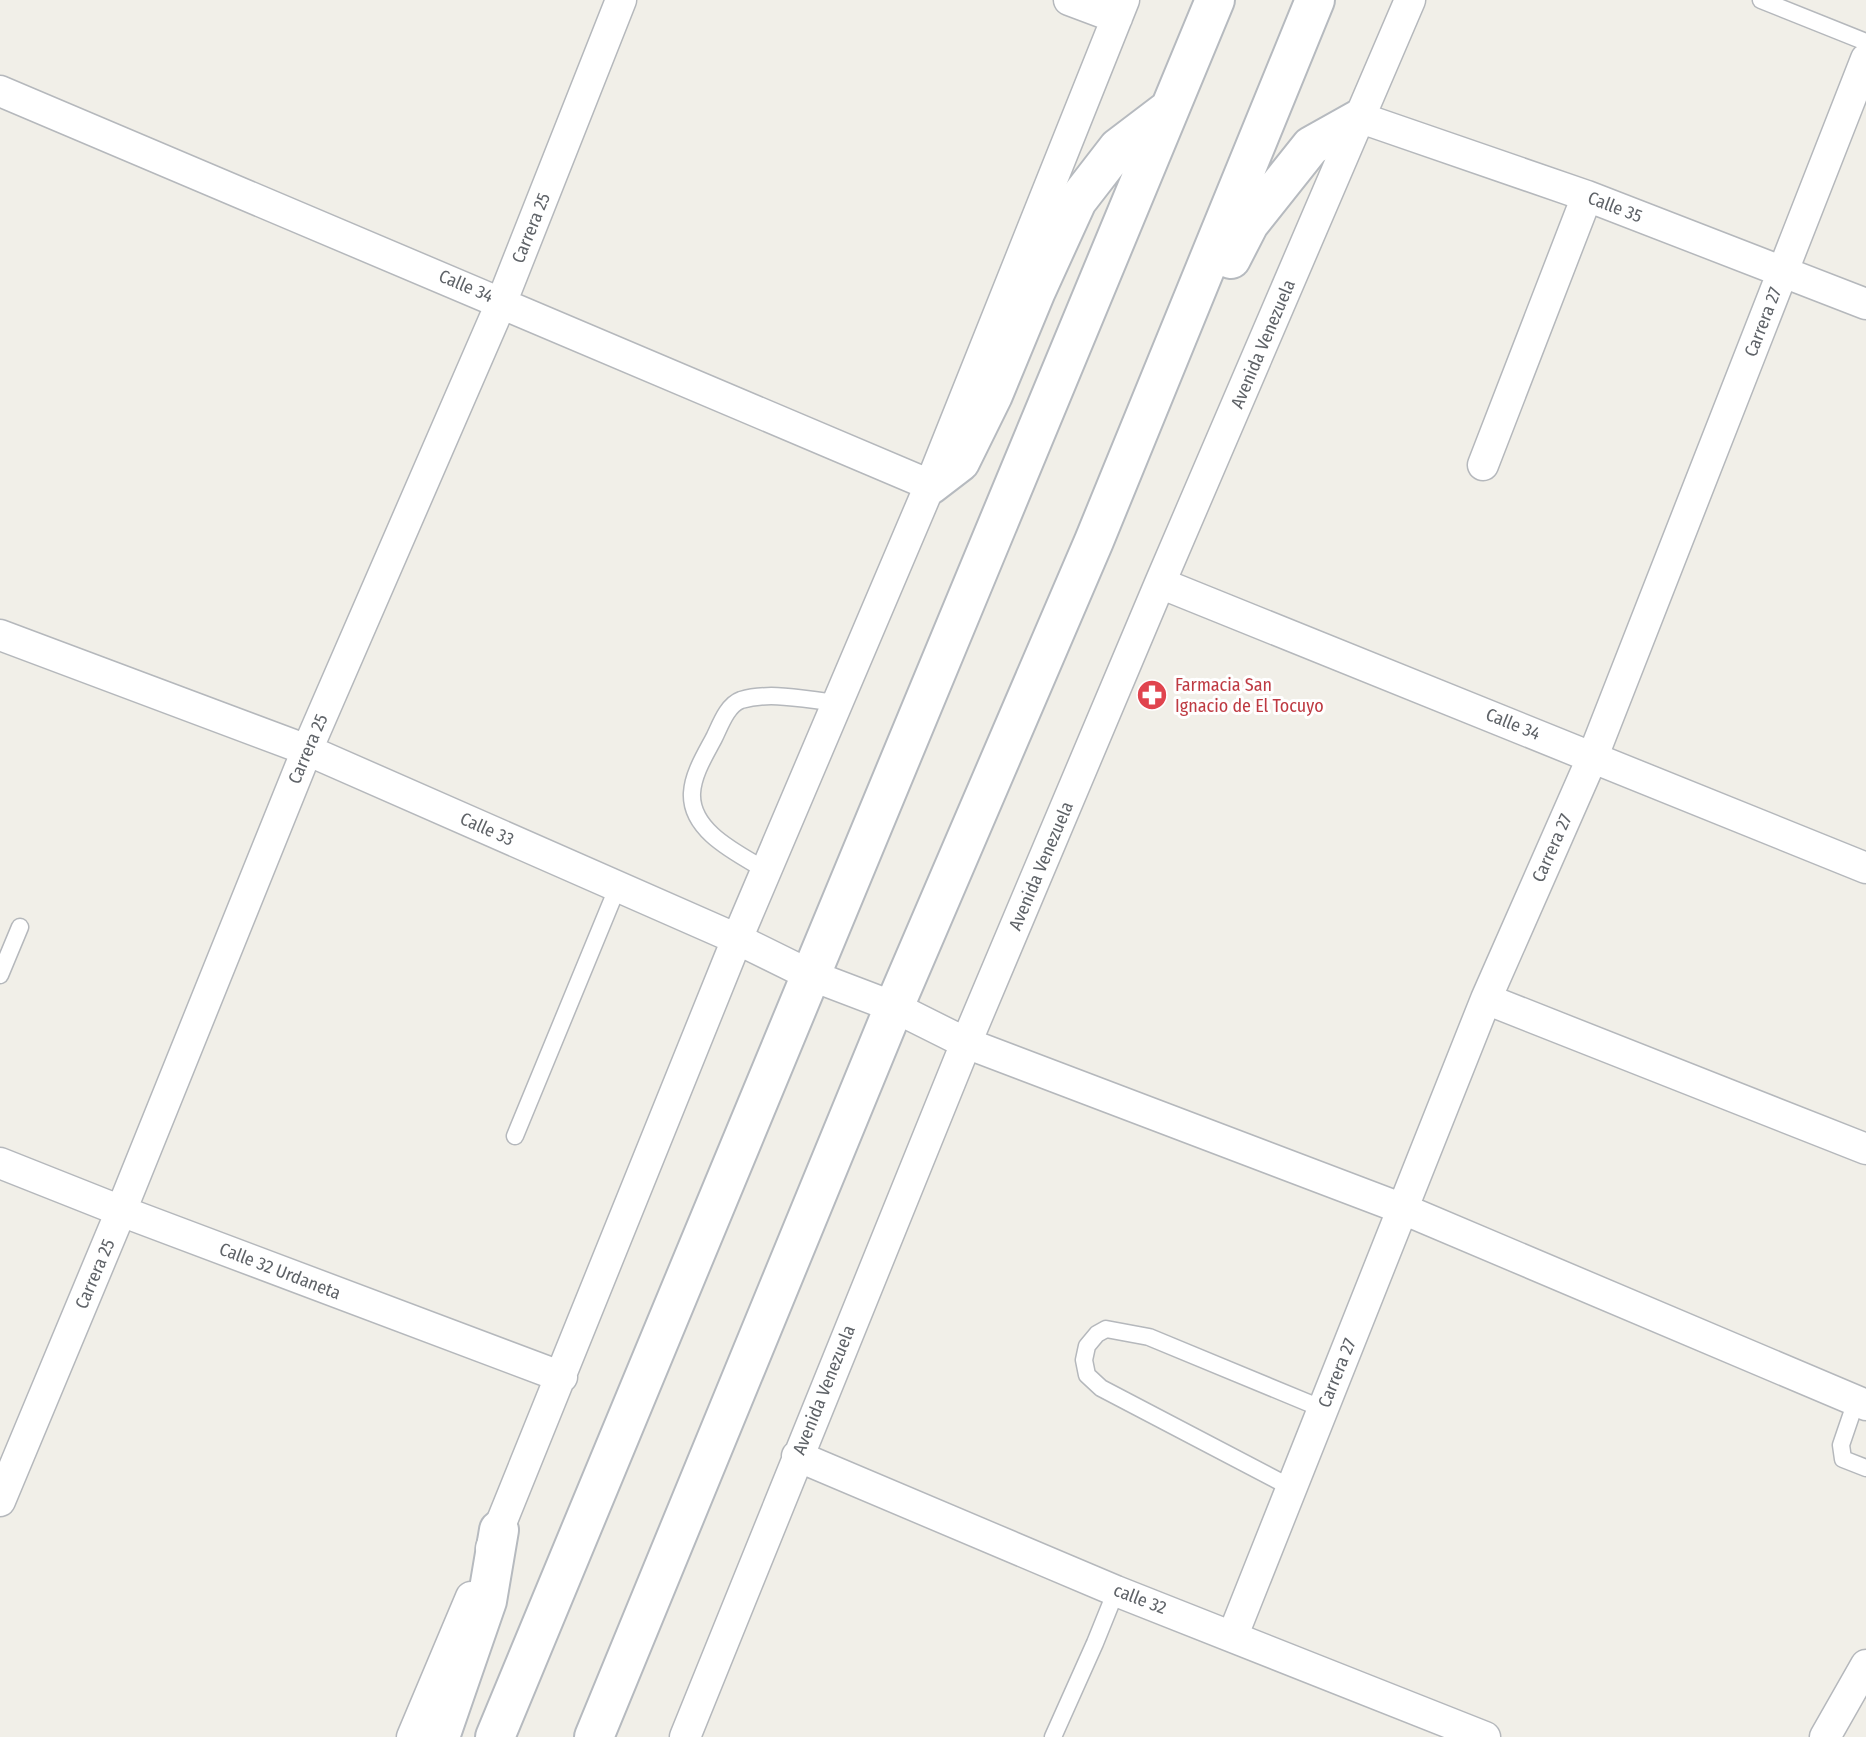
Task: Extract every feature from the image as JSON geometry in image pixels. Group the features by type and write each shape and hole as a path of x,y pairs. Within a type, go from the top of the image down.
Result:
{"street":[{"name":"Carrera 25","path":"0,1501 121,1212 307,750 502,301 621,0"},
{"path":"412,1737 562,1377 737,939 930,485 1121,9 1069,0"},
{"path":"495,1737 1215,0"},
{"path":"594,1737 894,1007 1094,541 1315,0"},
{"name":"Avenida Venezuela","path":"685,1737 966,1043 1410,0"},
{"name":"Carrera 27","path":"1233,1636 1486,999 1593,756 1866,59"},
{"name":"Calle 34","path":"0,91 502,301 930,485"},
{"path":"930,485 960,462 993,395 1035,291 1077,201 1118,148 1170,108"},
{"path":"1094,541 1146,451 1182,362 1249,224 1311,146 1362,118"},
{"name":"Calle 35","path":"1362,118 1587,196 1866,304"},
{"path":"1483,465 1587,196"},
{"name":"Calle 34","path":"1160,583 1866,868"},
{"name":"Calle 33","path":"0,635 307,750 737,939 810,975 894,1007 966,1043 1403,1209 1861,1403"},
{"path":"1486,999 1866,1149"},
{"name":"Calle 32 Urdaneta","path":"0,1163 121,1212 562,1377"},
{"name":"calle 32","path":"797,1457 1116,1591 1485,1737"},
{"path":"440,1737 487,1601 499,1530"},
{"path":"604,1737 653,1593"},
{"path":"1825,1737 1866,1665"}],"lane":[{"path":"1761,0 1786,5 1866,42"},
{"path":"767,871 722,843 698,821 692,794 698,769 727,712 738,701 764,696 838,703"},
{"path":"515,1136 618,886"},
{"path":"0,975 20,927"},
{"path":"1292,1488 1101,1388 1087,1375 1084,1360 1087,1346 1097,1334 1106,1329 1149,1337 1323,1409"},
{"path":"1861,1403 1841,1445 1843,1459 1866,1468"},
{"path":"1052,1737 1116,1591"}],"place":[{"name":"Farmacia San Ignacio de El Tocuyo","path":"1152,695"}]}
